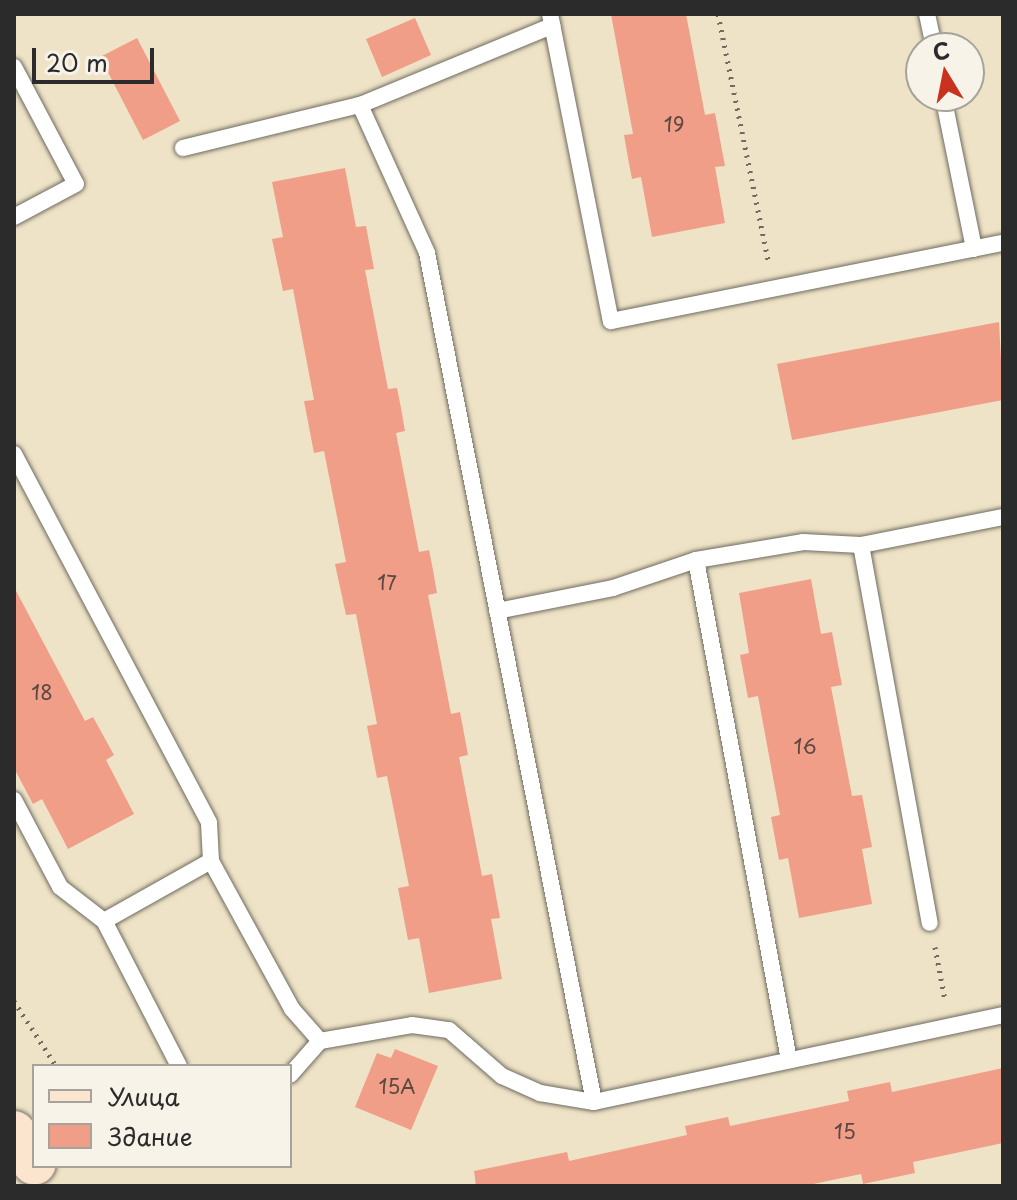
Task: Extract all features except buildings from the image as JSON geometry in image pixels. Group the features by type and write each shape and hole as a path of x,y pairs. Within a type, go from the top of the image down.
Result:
{"main road":[{"path":"14,1133 32,1160"},
{"path":"37,1168 49,1186"}],"lane":[{"path":"183,148 360,105 551,20 611,321 1003,243"},
{"path":"14,67 76,184 14,217"},
{"path":"360,105 427,253 594,1102"},
{"path":"946,112 974,249"},
{"path":"14,454 209,823 211,861 292,1009 320,1041"},
{"path":"497,611 613,588 696,560 803,542 861,545 1003,517"},
{"path":"861,545 930,923"},
{"path":"696,560 789,1060"},
{"path":"14,800 60,887 104,921 178,1064"},
{"path":"104,921 211,861"},
{"path":"292,1073 320,1041 412,1025 449,1030 502,1076 540,1093 594,1102 1003,1015"}],"path":[{"path":"718,14 774,289"},
{"path":"930,923 950,1026"},
{"path":"14,1001 55,1064"}]}
